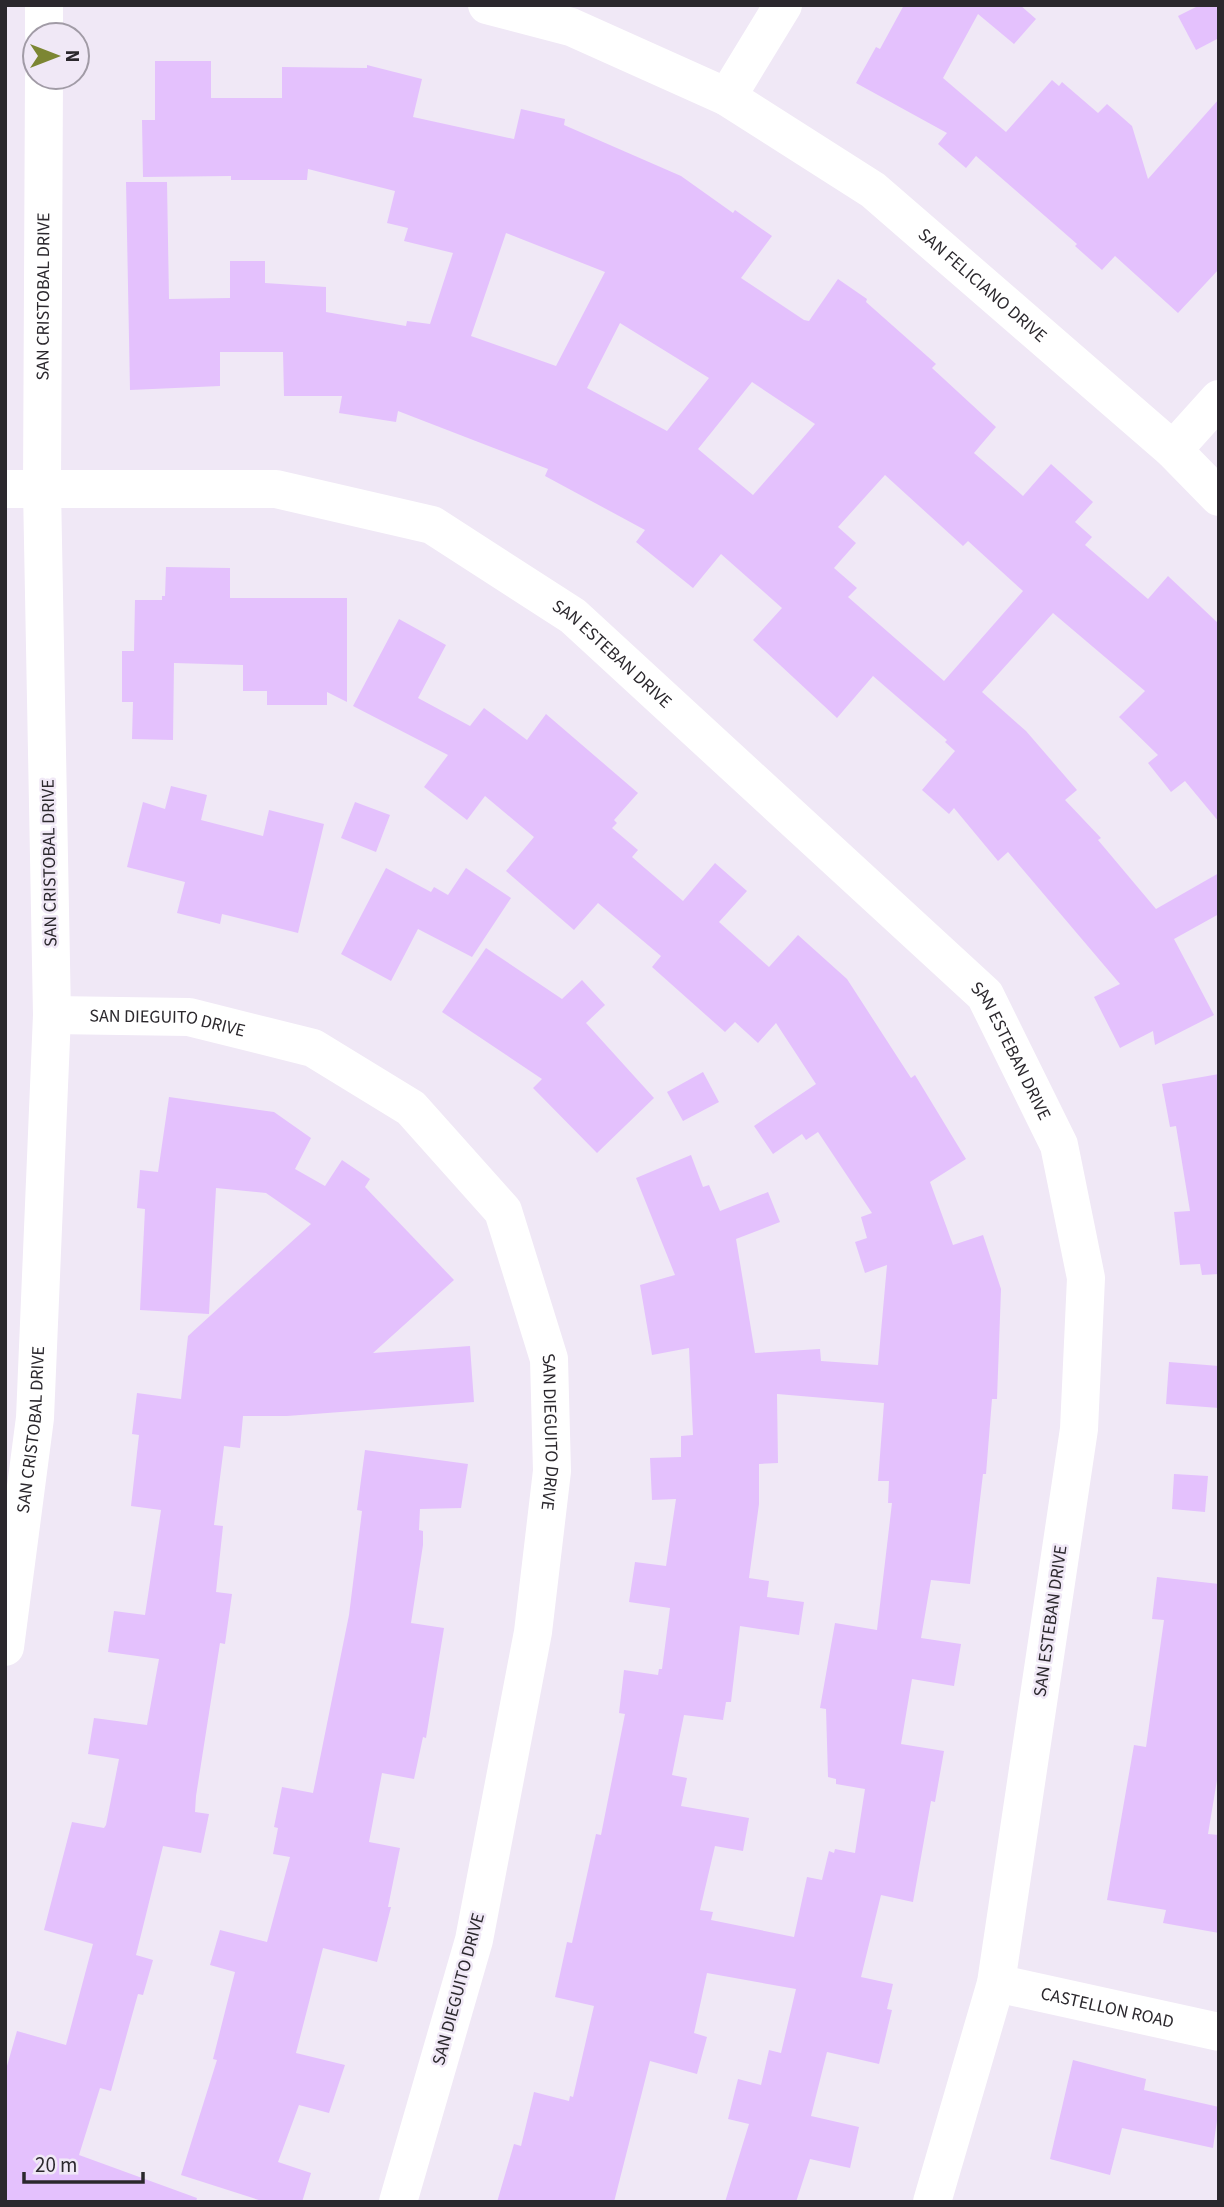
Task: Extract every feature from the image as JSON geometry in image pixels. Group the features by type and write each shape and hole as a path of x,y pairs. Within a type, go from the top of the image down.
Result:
{"street":[{"name":"SAN FELICIANO DRIVE","path":"487,5 570,27 727,97 873,190 1173,450 1219,497"},
{"path":"727,97 783,5"},
{"name":"SAN CRISTOBAL DRIVE","path":"5,1647 35,1418 52,1015 24,489 43,91"},
{"path":"1173,450 1219,399"},
{"name":"SAN ESTEBAN DRIVE","path":"24,489 276,489 432,526 573,616 985,995 1059,1145 1086,1278 1079,1429 996,1983 932,2202"},
{"name":"SAN DIEGUITO DRIVE","path":"52,1015 189,1017 313,1048 411,1108 503,1211 549,1359 552,1471 533,1632 474,1940 398,2202"},
{"name":"CASTELLON ROAD","path":"996,1983 1219,2032"}],"building":[{"path":"904,5 1020,5 1036,19 1014,44 978,14 943,78 1006,132 1052,80 1059,86 1062,82 1098,113 1107,104 1132,126 1148,179 1219,99 1219,269 1178,313 1115,256 1102,270 1075,246 1077,244 976,156 966,168 938,144 947,133 856,83 876,47 880,49"},
{"path":"1200,5 1219,5 1219,38 1196,50 1178,16"},
{"path":"155,61 211,61 211,98 282,98 282,67 367,68 367,65 422,79 413,117 514,139 521,109 565,119 564,125 681,176 733,213 735,210 772,236 741,278 804,320 809,321 838,279 867,299 866,302 936,364 932,368 996,427 974,453 1023,496 1051,464 1093,502 1075,522 1092,537 1085,545 1148,599 1168,576 1219,624 1219,822 1185,781 1171,792 1148,763 1158,755 1119,717 1145,691 1053,613 982,692 1026,731 1077,790 1065,800 1101,838 1098,840 1156,909 1219,873 1219,914 1174,939 1214,1015 1155,1045 1153,1031 1120,1048 1094,997 1120,984 1008,852 998,861 954,808 949,814 922,790 955,751 945,742 947,740 873,676 837,718 753,640 782,608 721,554 693,588 636,542 645,530 545,476 548,469 398,411 396,422 339,413 342,396 284,396 283,352 220,352 220,386 130,390 126,182 167,182 169,299 230,298 230,261 265,261 265,283 326,287 326,312 406,326 407,321 430,324 453,253 404,241 408,228 387,223 395,191 308,169 307,180 231,180 231,176 143,177 142,120 155,120","holes":["506,233 605,272 556,366 471,336","620,323 709,378 667,431 587,388","752,382 815,424 753,495 698,449","885,475 963,546 968,541 1023,591 944,681 848,597 857,588 834,568 856,543 838,527"]},
{"path":"166,567 230,568 230,598 347,598 347,702 327,692 327,705 267,705 267,691 243,691 243,665 174,663 173,740 132,739 133,702 122,702 122,651 134,651 135,600 162,600 162,596 165,596"},
{"path":"399,619 446,645 418,698 470,726 484,708 527,740 546,714 638,793 614,820 617,823 612,828 638,850 632,857 683,901 715,863 747,891 719,922 769,967 798,935 847,979 911,1078 915,1075 966,1159 930,1182 953,1245 983,1235 1001,1289 997,1399 992,1399 986,1474 983,1474 970,1584 931,1580 921,1638 961,1644 954,1686 912,1679 901,1744 944,1751 935,1802 931,1801 913,1902 881,1895 861,1977 893,1984 887,2009 892,2010 879,2064 827,2052 811,2116 859,2127 850,2168 810,2159 796,2202 725,2202 749,2124 728,2119 738,2079 761,2085 769,2050 781,2053 796,1989 707,1973 694,2033 707,2037 697,2074 650,2061 614,2202 497,2202 514,2144 521,2146 534,2092 569,2101 570,2096 573,2097 594,2006 555,1997 567,1942 572,1943 596,1834 601,1835 625,1714 619,1713 624,1670 658,1675 659,1669 662,1669 670,1608 629,1602 635,1562 666,1566 676,1499 652,1500 650,1458 681,1457 681,1436 693,1435 689,1348 652,1355 640,1285 675,1275 636,1178 691,1155 703,1187 709,1185 720,1211 768,1192 780,1222 736,1239 755,1353 820,1349 821,1361 878,1365 887,1265 865,1273 855,1242 867,1238 861,1217 872,1213 818,1132 806,1140 802,1134 773,1154 754,1126 816,1084 776,1023 758,1043 735,1022 725,1032 652,967 661,956 598,903 574,930 506,871 534,837 485,796 467,820 424,787 448,755 353,706","holes":["777,1394 884,1403 878,1481 889,1481 888,1503 892,1503 877,1630 835,1623 820,1708 826,1709 828,1777 836,1779 836,1784 865,1789 855,1853 835,1849 834,1853 829,1851 822,1880 807,1877 794,1937 711,1920 713,1912 700,1910 715,1846 743,1851 749,1818 681,1806 687,1778 672,1775 684,1715 723,1720 726,1702 731,1702 740,1626 799,1635 804,1602 767,1597 769,1581 749,1578 759,1504 759,1464 778,1463"]},
{"path":"171,786 207,795 201,820 263,836 269,810 324,824 298,933 222,914 220,924 177,913 185,882 127,867 143,802 165,809"},
{"path":"355,802 390,815 376,852 341,838"},
{"path":"386,868 431,892 434,887 448,895 466,868 511,898 472,957 418,929 391,981 341,954"},
{"path":"486,948 562,999 582,980 605,1005 586,1023 654,1098 597,1153 533,1088 542,1079 442,1012"},
{"path":"703,1072 719,1102 683,1121 667,1092"},
{"path":"1219,1074 1219,1274 1202,1275 1200,1264 1180,1265 1174,1212 1190,1211 1176,1126 1170,1127 1162,1084"},
{"path":"169,1097 274,1112 311,1138 295,1169 325,1186 342,1160 370,1179 365,1187 454,1280 373,1353 470,1346 474,1402 287,1416 243,1416 240,1448 224,1446 214,1525 223,1526 216,1592 232,1594 225,1644 220,1643 195,1812 209,1814 201,1853 163,1846 136,1955 153,1960 143,1995 138,1994 111,2091 100,2088 79,2155 197,2198 196,2202 5,2202 5,2073 17,2031 66,2045 93,1944 44,1930 72,1822 104,1828 106,1825 119,1759 88,1754 94,1718 147,1725 159,1659 108,1652 114,1611 145,1615 161,1510 131,1506 139,1435 132,1434 137,1393 181,1399 188,1336 311,1224 266,1193 216,1188 209,1314 140,1310 145,1209 137,1208 140,1170 158,1172"},
{"path":"1169,1362 1219,1366 1219,1408 1166,1404"},
{"path":"365,1450 468,1464 461,1508 420,1509 419,1530 423,1531 423,1545 411,1623 444,1628 426,1738 423,1737 414,1779 382,1773 369,1842 400,1848 388,1907 391,1907 377,1962 323,1948 296,2053 345,2065 329,2113 299,2105 278,2162 311,2173 302,2202 265,2202 181,2175 217,2060 213,2059 235,1972 210,1965 220,1930 267,1942 290,1857 273,1854 278,1828 274,1827 282,1787 313,1793 349,1615 362,1511 357,1510"},
{"path":"1174,1474 1208,1476 1205,1512 1172,1509"},
{"path":"1157,1577 1219,1584 1219,1768 1208,1834 1219,1835 1219,1933 1163,1923 1166,1910 1107,1900 1134,1745 1146,1747 1164,1620 1152,1619"},
{"path":"1073,2060 1146,2079 1144,2090 1219,2107 1213,2148 1122,2128 1110,2175 1050,2159"}]}
